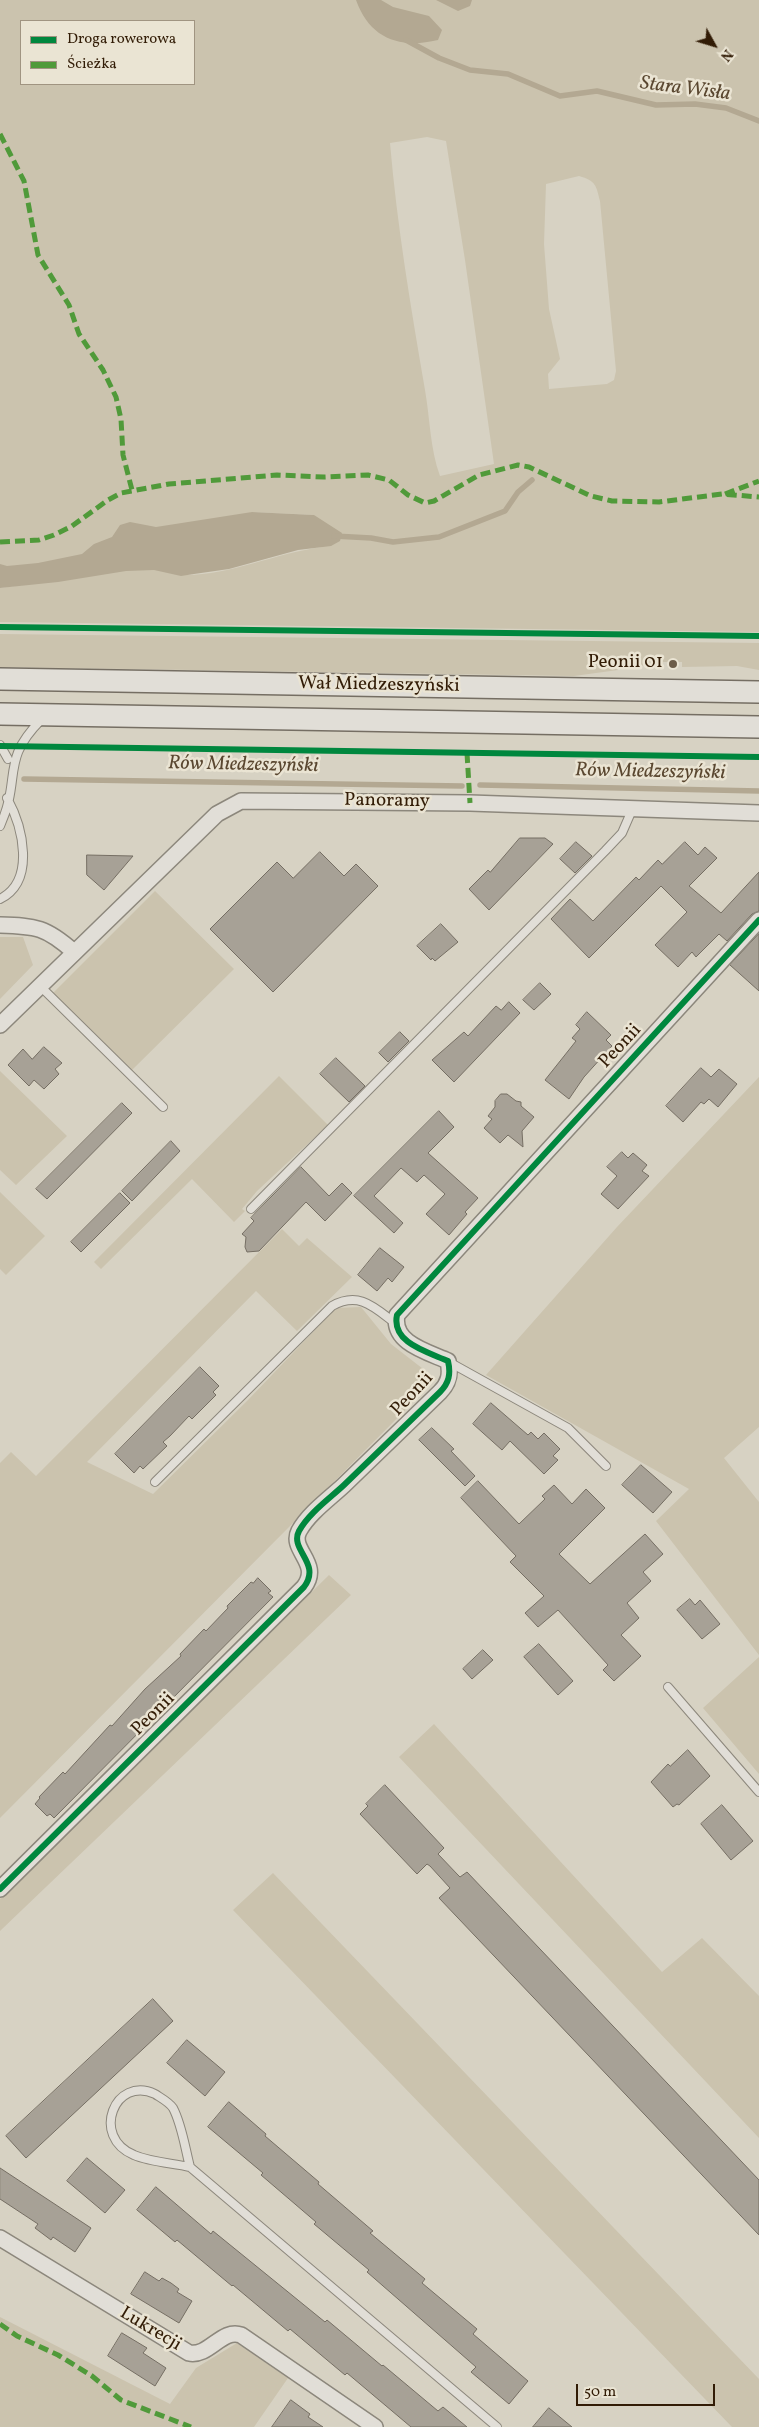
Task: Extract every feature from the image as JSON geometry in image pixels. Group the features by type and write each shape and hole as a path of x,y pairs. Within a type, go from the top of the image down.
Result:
{"main road":[{"name":"Wał Miedzeszyński","path":"0,680 759,692"},
{"name":"Wał Miedzeszyński","path":"0,714 759,726"}],"street":[{"name":"Panoramy","path":"0,1025 217,814 241,802 470,803 759,813"},
{"name":"Peonii","path":"0,1888 308,1582 310,1571 298,1542 298,1532 327,1500 446,1386 450,1375 448,1361 407,1342 400,1336 395,1323 402,1307 759,920"},
{"path":"0,925 25,926 42,930 56,936 74,952"},
{"name":"Lukrecji","path":"0,2238 189,2353 200,2353 230,2334 241,2335 375,2427"}],"lane":[{"path":"0,826 7,798 8,759 19,738 48,715"},
{"path":"0,745 8,759"},
{"path":"0,805 7,798"},
{"path":"0,899 9,895 18,882 22,871 22,834 7,798"},
{"path":"251,1209 605,851 622,833 632,810"},
{"path":"40,986 163,1107"},
{"path":"155,1482 332,1306 340,1301 355,1298 371,1305 395,1323"},
{"name":"Peonii","path":"448,1361 568,1428 606,1466"},
{"path":"668,1687 759,1792"},
{"path":"190,2167 172,2107 162,2098 151,2092 136,2091 126,2094 120,2099 112,2110 109,2125 115,2141 134,2156 190,2167 497,2427"}],"shaded area":[{"path":"0,0 759,0 759,632 0,622 0,588 68,579 0,570","holes":["427,137 446,141 494,464 440,476 432,444 427,401 405,267 390,143","579,176 594,184 600,201 616,371 614,380 607,384 549,389 548,374 560,359 549,309 544,244 546,184","252,512 314,515 322,547 217,572 200,574 178,575 143,561"]},
{"path":"356,0 381,0 393,7 429,16 442,30 438,40 411,43 399,42 388,38 369,24"},
{"path":"436,0 472,0 470,6 458,11"},
{"path":"252,512 314,515 342,533 340,541 331,546 298,550 229,569 181,576 154,570 126,571 58,582 0,588 0,564 7,566 38,563 82,554 94,544 112,537 120,525 130,522 156,527"},
{"path":"0,634 759,643 759,670 737,666 682,667 682,662 663,662 662,666 619,665 618,670 574,676 0,667"},
{"path":"155,891 234,969 132,1070 53,993"},
{"path":"0,937 23,937 33,965 0,999"},
{"path":"0,1071 67,1136 16,1185 0,1170"},
{"path":"279,1076 328,1125 257,1191 242,1209 245,1211 234,1222 192,1179 101,1269 94,1262"},
{"path":"759,1077 759,1427 724,1458 759,1502 759,1655 656,1521 689,1489 486,1375 617,1227"},
{"path":"0,1192 45,1236 6,1275 0,1269"},
{"path":"282,1229 299,1246 307,1238 352,1277 297,1331 256,1291 87,1462 153,1494 248,1400 336,1308 361,1307 391,1344 436,1379 0,1818 0,1463 11,1452 36,1476"},
{"path":"329,1575 351,1595 0,1931 0,1899"},
{"path":"759,1657 759,1774 703,1708"},
{"path":"434,1724 662,1972 702,1938 759,1996 759,2138 399,1757"},
{"path":"273,1873 759,2379 759,2427 732,2427 233,1910"},
{"path":"0,2317 170,2404 196,2368 237,2343 288,2378 254,2427 0,2427"}],"building":[{"path":"520,838 545,838 553,844 489,910 469,889 488,870 490,872"},
{"path":"576,842 592,856 575,873 560,859"},
{"path":"685,842 698,855 705,847 717,858 689,886 721,913 759,872 759,911 752,914 727,941 719,934 696,957 692,952 678,967 655,945 687,912 661,886 589,958 551,919 570,899 593,921 636,877 639,880 658,860 662,864"},
{"path":"320,852 344,876 356,864 378,886 273,992 210,929 277,862 293,878"},
{"path":"87,855 133,856 104,890 87,875"},
{"path":"441,924 458,942 435,961 432,958 431,960 417,946"},
{"path":"759,934 759,991 730,965"},
{"path":"540,983 551,994 534,1010 523,1000"},
{"path":"509,1002 520,1013 454,1082 432,1060 464,1032 468,1036 496,1006 501,1010"},
{"path":"587,1012 611,1035 606,1040 612,1046 584,1077 569,1099 545,1080 576,1041 572,1038 580,1029 576,1025"},
{"path":"400,1032 409,1041 388,1062 379,1053"},
{"path":"44,1047 62,1063 55,1069 59,1074 44,1089 34,1080 29,1086 8,1065 23,1049 32,1059"},
{"path":"336,1058 365,1086 349,1102 320,1074"},
{"path":"701,1068 711,1077 719,1069 737,1084 718,1107 709,1099 704,1104 701,1102 683,1122 666,1106"},
{"path":"501,1094 507,1094 516,1101 521,1102 521,1106 534,1117 522,1131 523,1147 508,1135 500,1143 484,1128 492,1119 488,1116 495,1107 495,1101"},
{"path":"122,1103 132,1113 47,1199 36,1189"},
{"path":"439,1111 454,1127 428,1153 478,1198 465,1212 467,1214 449,1235 426,1214 445,1194 424,1175 417,1182 401,1168 374,1196 403,1223 394,1233 354,1196"},
{"path":"171,1141 180,1151 132,1201 122,1191"},
{"path":"622,1152 628,1158 633,1153 647,1165 642,1171 649,1176 618,1209 601,1194 617,1176 607,1167"},
{"path":"301,1167 329,1196 342,1183 352,1193 325,1221 306,1202 259,1251 247,1252 245,1247 246,1237 242,1234 254,1221 251,1218"},
{"path":"120,1193 130,1203 81,1252 71,1242"},
{"path":"380,1248 404,1267 392,1282 388,1278 377,1291 358,1275"},
{"path":"200,1367 219,1386 213,1392 216,1395 192,1419 189,1416 163,1442 167,1446 143,1469 140,1466 134,1473 115,1454"},
{"path":"491,1403 528,1435 531,1432 538,1439 544,1433 560,1449 553,1456 558,1460 544,1474 510,1441 502,1450 473,1424"},
{"path":"432,1428 454,1449 451,1451 475,1476 465,1486 419,1440"},
{"path":"641,1465 672,1492 653,1513 622,1485"},
{"path":"478,1481 519,1524 545,1499 542,1496 554,1485 572,1504 586,1489 605,1508 559,1554 590,1584 645,1534 663,1554 643,1572 651,1581 627,1603 639,1618 621,1635 641,1656 614,1681 603,1670 608,1665 558,1610 538,1627 525,1613 544,1596 510,1562 516,1556 461,1498"},
{"path":"258,1578 271,1591 268,1593 273,1597 54,1818 50,1814 47,1816 35,1804 39,1797 63,1772 65,1774 145,1689 181,1656 180,1654 204,1629 206,1631 251,1582 253,1583"},
{"path":"690,1599 695,1605 700,1600 720,1624 702,1639 677,1610"},
{"path":"539,1644 573,1681 558,1695 524,1657"},
{"path":"483,1650 493,1660 472,1679 463,1669"},
{"path":"688,1750 710,1776 679,1805 677,1804 673,1807 651,1782 668,1764 670,1766"},
{"path":"385,1785 444,1848 438,1854 460,1877 467,1872 759,2180 759,2235 439,1898 450,1888 430,1866 427,1864 417,1874 360,1814 368,1806 366,1804"},
{"path":"722,1805 753,1841 731,1860 701,1824"},
{"path":"153,1999 173,2021 26,2158 6,2136"},
{"path":"187,2040 225,2072 205,2096 167,2063"},
{"path":"229,2102 319,2182 318,2184 373,2231 370,2233 425,2279 422,2283 477,2329 473,2334 528,2381 509,2404 471,2372 476,2367 367,2272 369,2270 314,2224 316,2222 261,2175 263,2173 208,2127"},
{"path":"87,2158 125,2190 105,2213 67,2181"},
{"path":"0,2168 91,2228 75,2252 53,2237 51,2240 35,2228 38,2224 0,2199"},
{"path":"156,2187 211,2234 213,2231 325,2322 327,2320 438,2411 443,2407 467,2427 411,2427 347,2373 345,2375 290,2329 288,2331 177,2240 175,2242 137,2210"},
{"path":"145,2272 159,2281 162,2278 171,2283 179,2289 177,2292 192,2301 179,2323 131,2294"},
{"path":"122,2333 147,2348 143,2353 166,2368 155,2386 108,2356"},
{"path":"291,2400 310,2414 308,2417 323,2427 272,2427"},
{"path":"549,2408 572,2427 533,2427"}],"waterway":[{"name":"Stara Wisła","path":"406,40 439,58 470,70 508,74 560,96 597,91 656,105 695,104 726,108 759,121"},
{"path":"334,536 371,538 393,542 439,537 505,511 518,492 532,480"},
{"name":"Rów Miedzeszyński","path":"24,779 462,786"},
{"name":"Rów Miedzeszyński","path":"480,785 759,791"}],"marked path":[{"path":"0,134 24,181 38,255 69,305 79,334 103,370 116,397 121,419 123,455 132,490"},
{"path":"0,542 39,540 54,535 72,526 121,493 169,484 277,475 324,477 368,475 389,480 408,495 425,503 434,501 479,475 518,465 529,467 591,496 612,501 659,502 722,494 759,497"},
{"path":"725,494 759,481"},
{"path":"467,753 470,803"},
{"path":"0,2324 17,2336 58,2355 92,2376 121,2400 191,2427"}],"cycle path":[{"path":"0,627 759,636"},
{"path":"0,746 759,757"},
{"path":"0,1889 304,1587 309,1578 309,1571 297,1538 303,1524 440,1392 447,1382 449,1374 448,1361 421,1350 405,1339 397,1325 397,1315 759,920"}],"place":[{"name":"Peonii 01","path":"673,664"}]}
